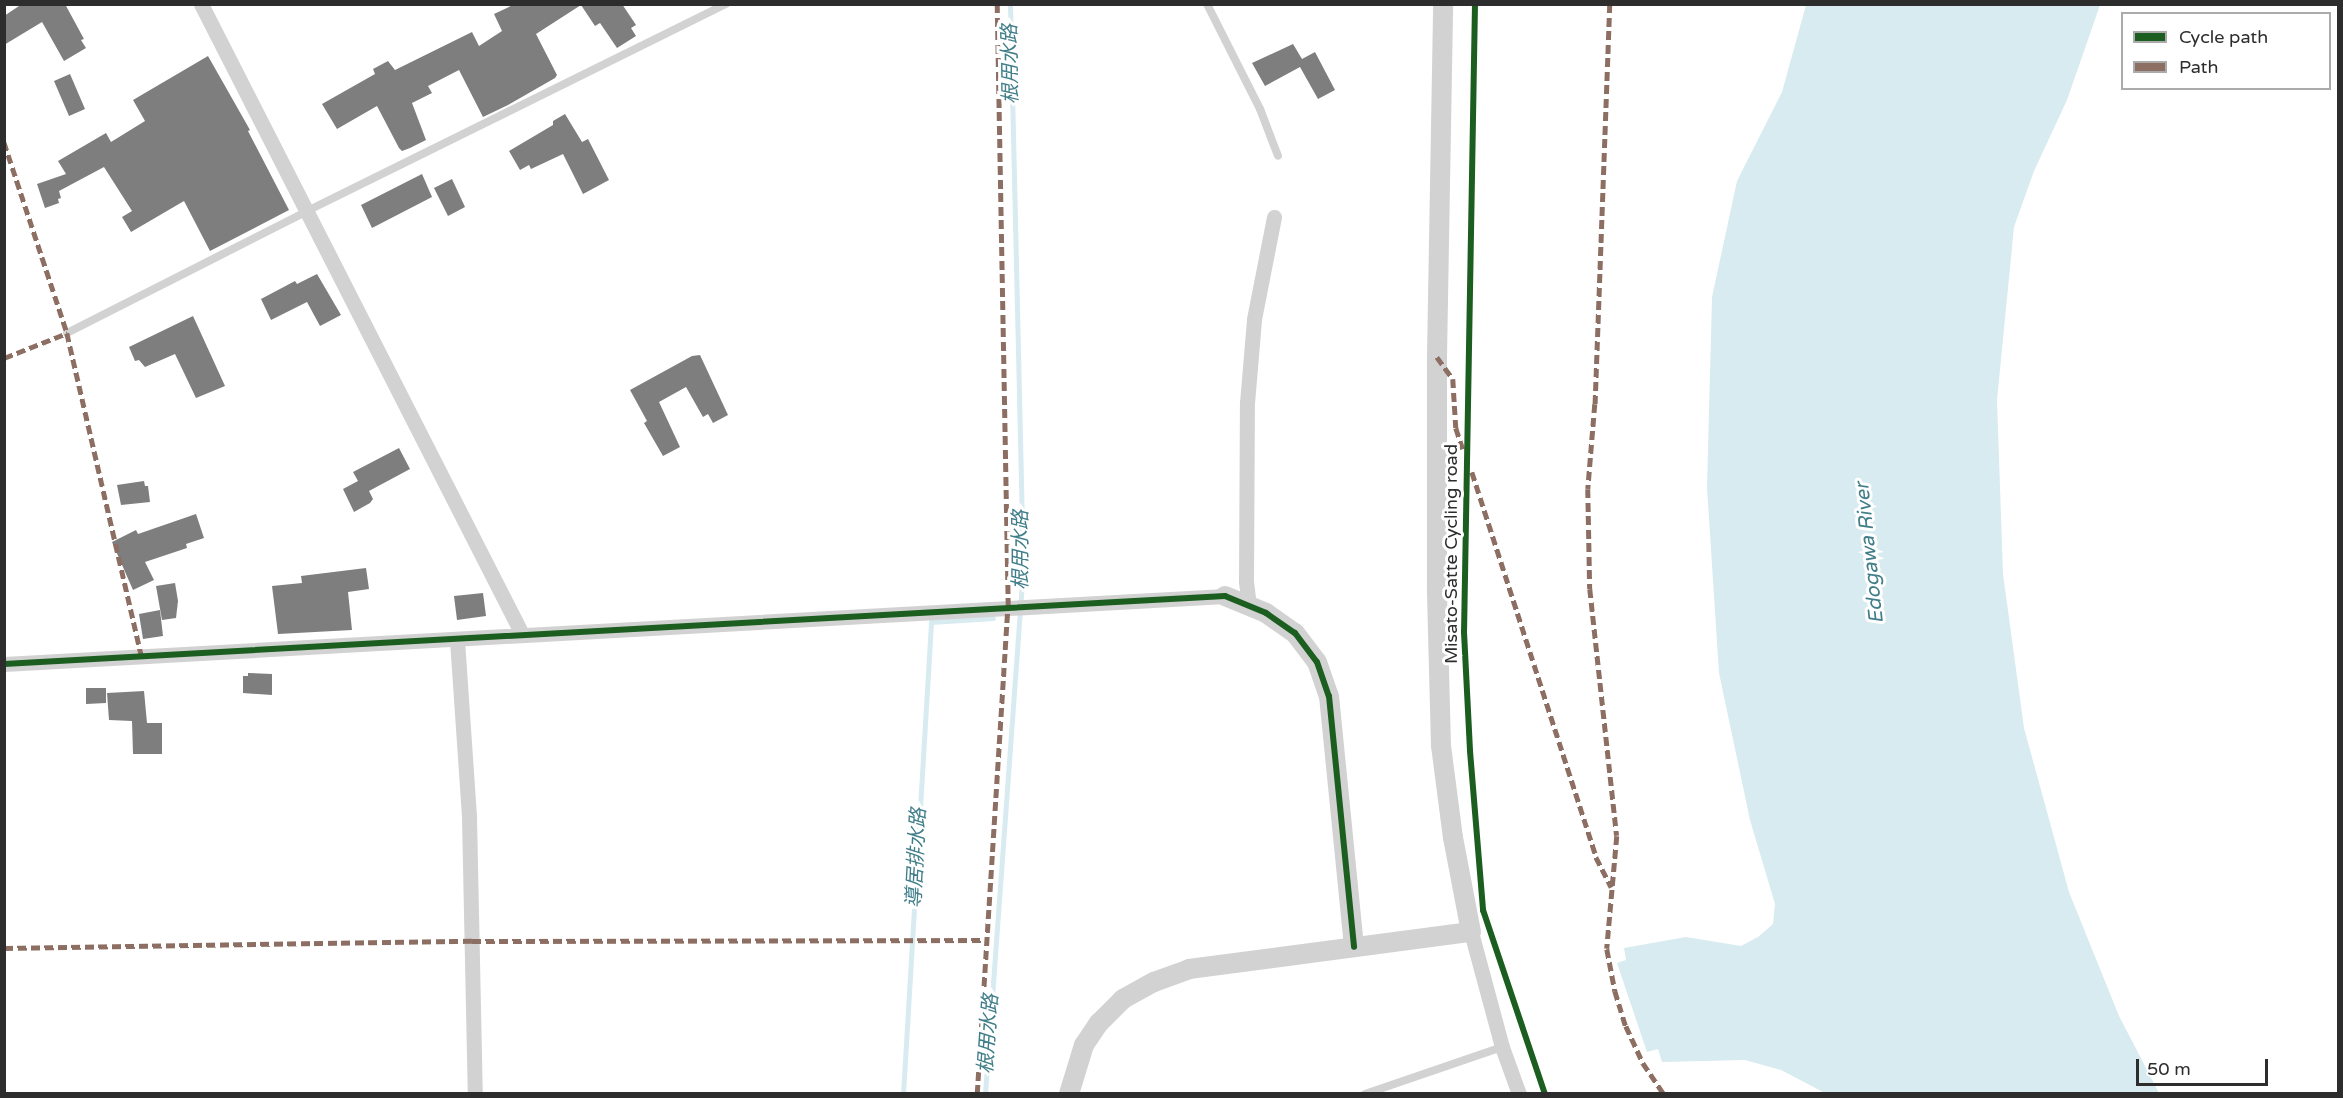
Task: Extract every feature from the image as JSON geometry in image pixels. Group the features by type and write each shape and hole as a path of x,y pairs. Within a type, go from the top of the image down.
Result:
{"street":[{"path":"201,4 522,634"},
{"path":"1443,4 1437,357 1437,588 1441,746 1453,838 1471,932 1502,1047 1519,1094"},
{"path":"1249,606 1246,581 1247,403 1254,319 1274,218"},
{"path":"4,664 1225,596 1266,613 1295,633 1317,662 1329,696 1354,947"},
{"path":"457,640 469,817 475,1094"},
{"path":"1069,1094 1084,1045 1099,1023 1123,999 1154,982 1189,969 1471,932"}],"lane":[{"path":"67,333 305,212 726,4"},
{"path":"1207,4 1260,109 1278,156"},
{"path":"1365,1094 1502,1047"}],"water":[{"name":"Edogawa River","path":"1806,5 2100,5 2067,100 2034,171 2014,227 1997,400 2003,574 2024,728 2069,892 2119,1016 2159,1093 1825,1093 1781,1070 1745,1060 1662,1062 1658,1049 1647,1052 1617,963 1626,960 1624,948 1686,937 1741,946 1758,937 1773,924 1775,904 1750,820 1719,673 1707,488 1712,297 1737,181 1782,92"}],"building":[{"path":"22,4 65,4 84,39 81,40 86,48 64,61 42,22 4,45 4,16"},
{"path":"515,4 622,4 636,25 631,28 636,36 617,48 600,23 595,26 581,5 536,34 557,75 555,78 508,105 483,117 459,70 428,86 432,93 412,103 426,140 410,148 402,151 399,148 377,106 337,129 322,104 375,74 373,69 388,61 395,70 472,32 479,46 502,31 494,14"},
{"path":"1293,44 1302,59 1315,52 1335,90 1318,99 1300,67 1265,86 1252,63"},
{"path":"208,56 250,130 248,131 289,210 210,251 184,201 131,232 122,217 132,211 104,167 59,191 61,198 58,199 59,203 45,208 37,184 66,174 58,161 106,133 111,142 145,121 133,100"},
{"path":"70,74 85,109 69,116 54,81"},
{"path":"565,114 582,142 588,139 609,180 583,194 563,154 531,169 529,165 520,170 509,151 553,125 553,121"},
{"path":"422,174 432,197 372,228 361,205"},
{"path":"452,179 465,207 448,216 434,188"},
{"path":"317,274 341,315 320,326 307,302 271,320 261,299 295,281 297,284"},
{"path":"193,316 225,386 196,398 175,354 145,367 139,360 135,361 129,347"},
{"path":"700,355 728,415 713,423 708,414 703,417 686,387 659,402 680,447 663,456 644,423 647,421 630,390 692,356"},
{"path":"399,448 410,469 369,491 373,499 354,512 343,489 358,481 353,472"},
{"path":"144,481 145,486 148,486 150,502 121,505 117,485"},
{"path":"196,514 204,538 186,544 187,548 145,562 154,580 133,590 112,542 136,530 138,534"},
{"path":"366,568 369,589 348,592 352,630 278,634 272,586 302,583 301,576"},
{"path":"175,583 178,601 176,618 162,620 156,586"},
{"path":"483,593 486,616 457,620 454,596"},
{"path":"160,610 163,636 143,639 139,614"},
{"path":"248,673 272,674 272,695 243,693 243,676 248,676"},
{"path":"86,688 106,688 106,703 86,704"},
{"path":"144,691 147,723 162,723 162,754 133,754 132,721 109,720 107,693"}],"waterway":[{"name":"根用水路","path":"985,1094 1023,568 1010,4"},
{"name":"導居排水路","path":"903,1094 931,622 993,618"}],"marked path":[{"path":"977,1094 1008,607 997,4"},
{"path":"1610,4 1595,404 1588,489 1590,589 1617,836 1607,949 1615,991 1626,1026 1643,1063 1664,1094"},
{"path":"4,142 67,333 142,657"},
{"path":"4,358 67,333"},
{"path":"1437,357 1453,379 1456,428 1463,449"},
{"path":"1472,472 1596,857 1611,887"},
{"path":"4,948 472,941 988,940"}],"cycle path":[{"name":"Misato-Satte Cycling road","path":"1475,4 1464,632 1470,751 1483,910 1545,1094"},
{"path":"4,664 1225,596 1266,613 1295,633 1317,662 1329,696 1354,947"}]}
